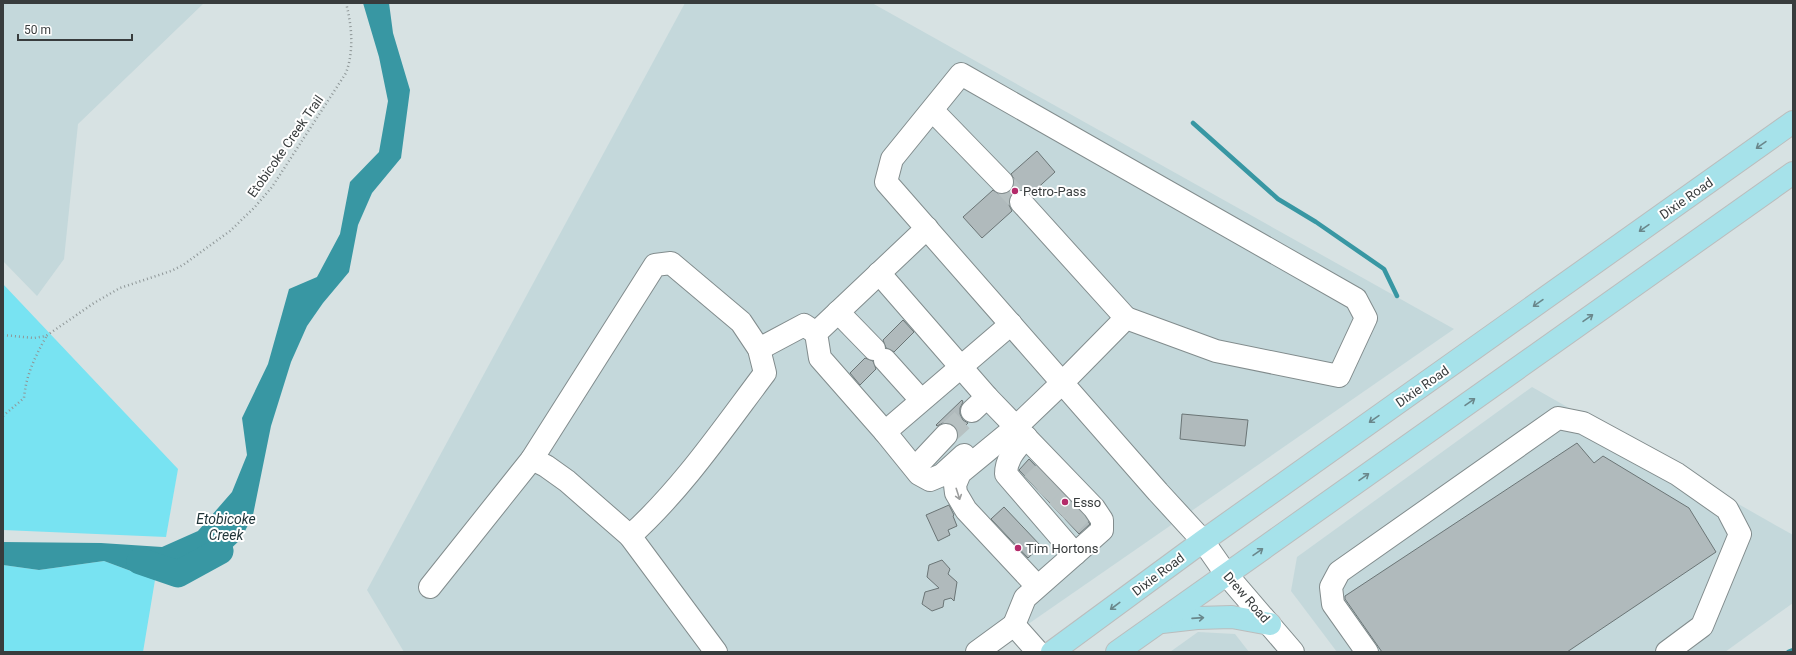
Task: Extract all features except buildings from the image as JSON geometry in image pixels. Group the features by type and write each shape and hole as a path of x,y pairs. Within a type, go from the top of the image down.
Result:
{"main road":[{"name":"Dixie Road","path":"1052,652 1203,541 1793,122"},
{"path":"1117,652 1793,173"},
{"path":"1159,622 1197,618 1232,617 1270,624"}],"street":[{"path":"1002,182 933,111 961,74 1356,299 1366,318 1339,376 1216,351 1126,318 1021,202"},
{"name":"Drew Road","path":"933,111 892,159 886,182 1158,492 1203,541 1226,574 1293,652"},
{"path":"816,333 927,228"},
{"path":"430,587 532,459 655,265 670,263 741,322 759,349 765,373 688,476 651,517 630,536"},
{"path":"879,273 961,368 979,404 1016,427 1057,498 1075,554"},
{"path":"838,312 921,400"},
{"path":"1037,586 966,510 956,493 955,485 960,473 1016,427 1126,318"},
{"path":"885,432 1011,324"},
{"path":"759,349 804,325 816,333 820,358 885,432 919,474 930,480 942,475 1016,427"},
{"path":"1367,652 1333,604 1331,587 1339,572 1558,418 1583,423 1677,474 1727,509 1740,534 1702,626 1666,652"},
{"path":"977,652 1014,625 1025,598 1102,530 1102,520 1006,474 1006,465 1016,427"},
{"path":"915,468 946,436"},
{"path":"532,459 546,466 566,481 630,536 716,652"},
{"path":"1014,625 1038,652"}],"path":[{"name":"Etobicoke Creek Trail","path":"46,336 94,302 120,288 171,271 183,265 230,231 254,208 272,187 346,73 350,62 351,46 351,32 346,3"},
{"path":"3,335 34,338 46,336"},
{"path":"3,416 24,398 25,385 33,361 46,336"}],"shaded area":[{"path":"3,3 204,3 78,124 64,259 37,296 3,261"},
{"path":"685,3 872,3 1454,329 988,652 404,652 367,590"},
{"path":"3,284 178,469 166,537 3,530"},
{"path":"1532,387 1793,535 1793,603 1725,652 1337,652 1291,591 1297,557"},
{"path":"104,561 155,580 143,652 3,652 3,565 39,570"},
{"path":"1198,632 1235,634 1249,652 1170,652"}],"water":[{"name":"Etobicoke Creek","path":"363,3 389,3 393,33 410,90 401,158 372,193 358,225 349,272 323,303 307,326 291,362 271,426 253,515 241,539 222,557 155,580 104,561 39,570 3,565 3,542 101,543 162,547 198,531 232,492 247,455 242,418 268,364 289,289 317,277 340,234 350,182 379,152 388,101 379,57"}],"waterway":[{"path":"1193,123 1278,199 1316,222 1384,269 1397,296"},
{"name":"Etobicoke Creek","path":"140,561 178,574 220,551"},
{"path":"1788,652 1793,650"}],"tunnel":[{"path":"1002,182 1021,202"},
{"path":"946,435 972,411"},
{"path":"1032,484 1046,471"},
{"path":"1045,498 1058,484"},
{"path":"1057,511 1071,497"},
{"path":"1070,524 1083,511"}],"place":[{"name":"Petro-Pass","path":"1015,191"},
{"name":"Esso","path":"1065,502"},
{"name":"Tim Hortons","path":"1018,548"}]}
